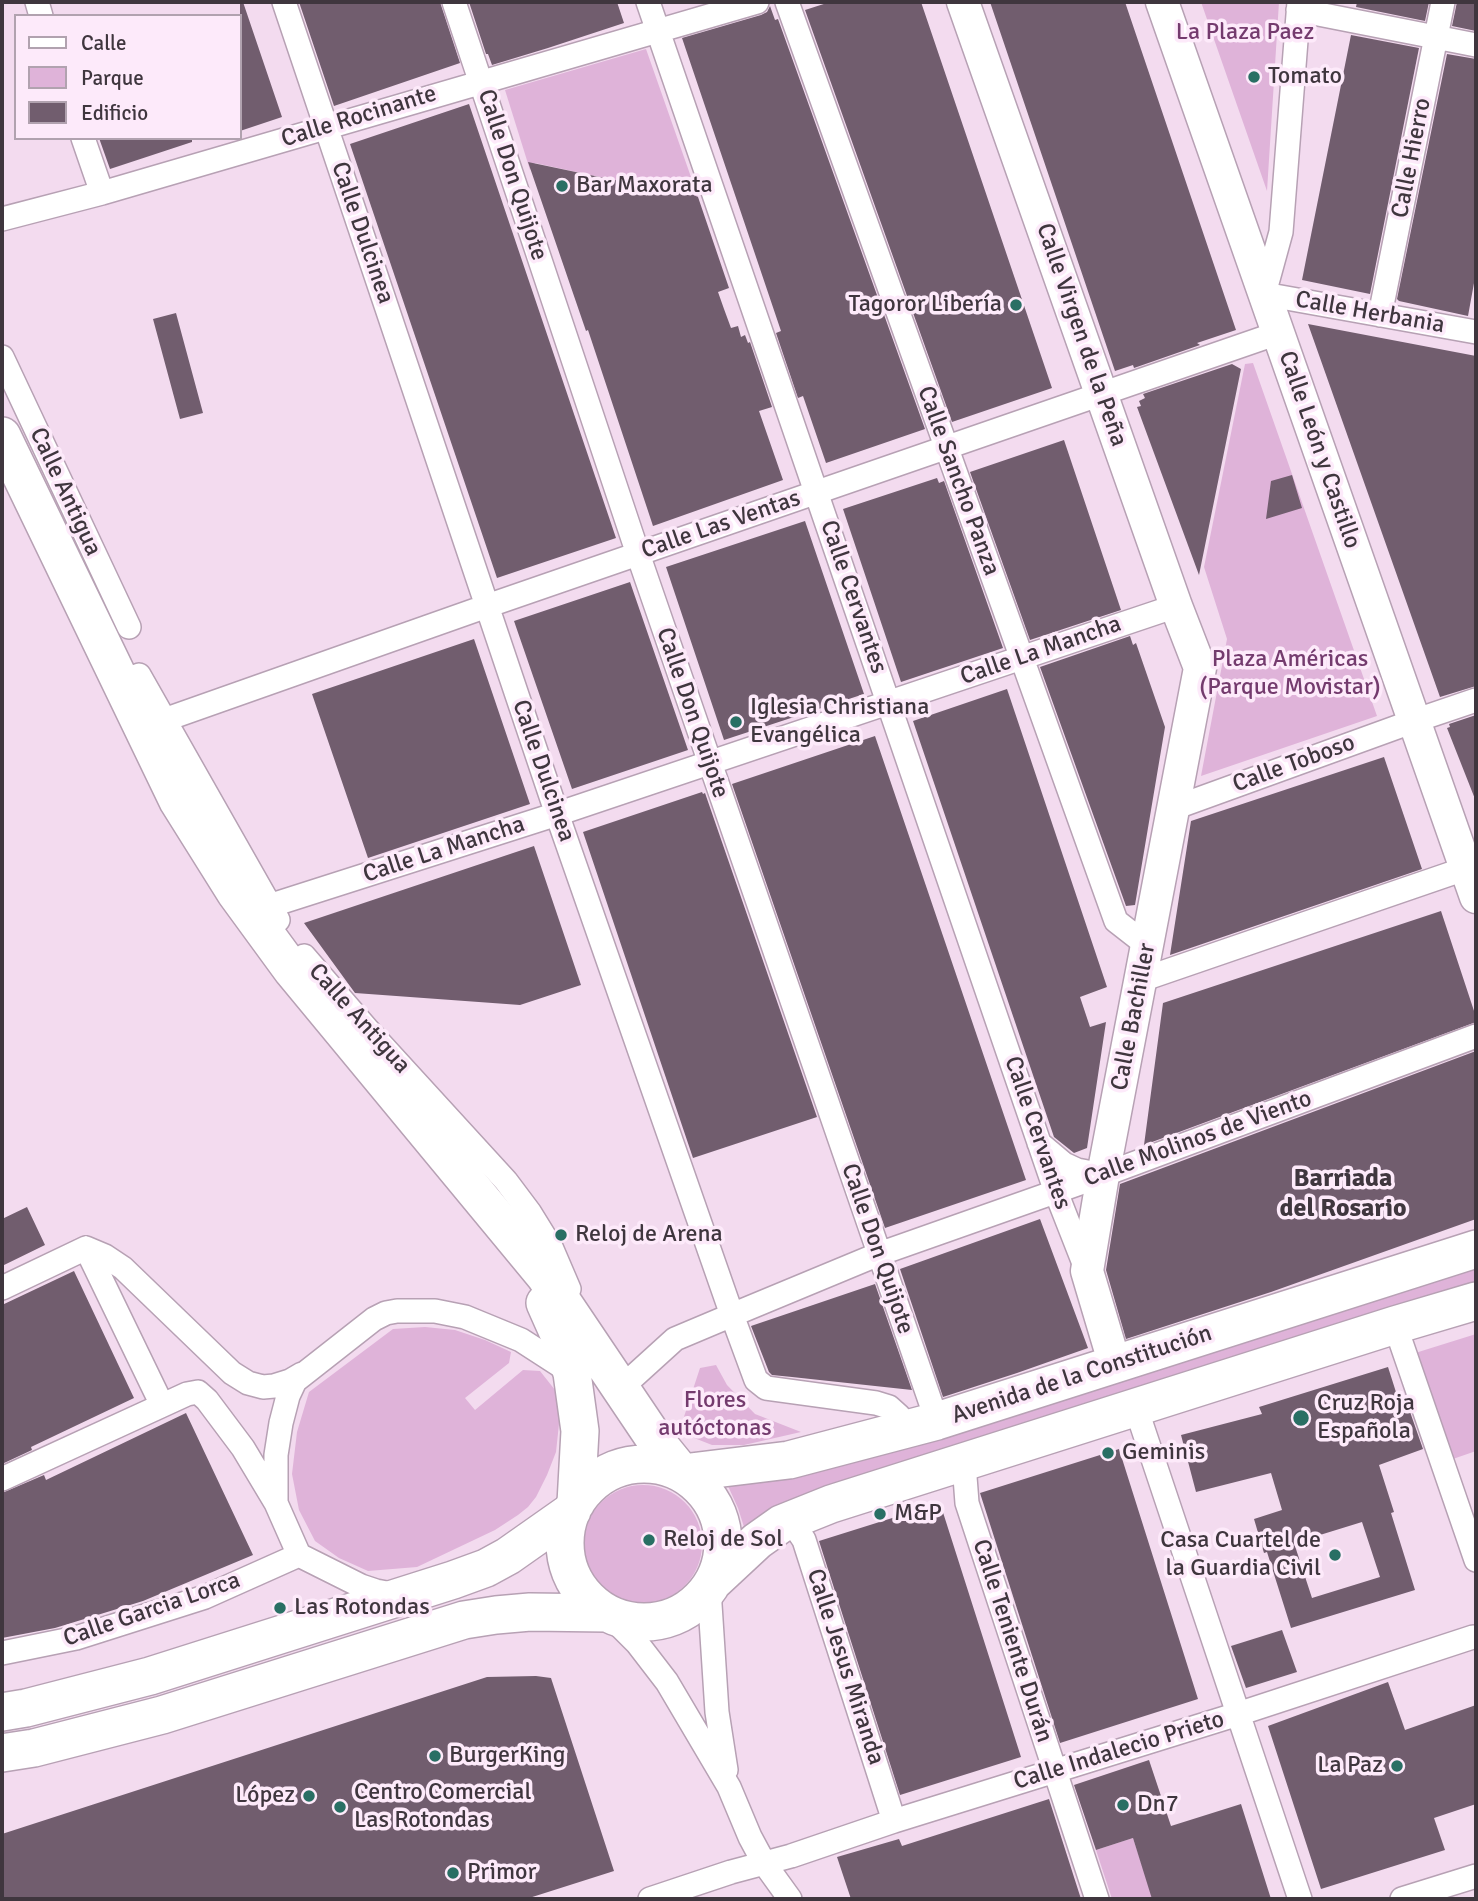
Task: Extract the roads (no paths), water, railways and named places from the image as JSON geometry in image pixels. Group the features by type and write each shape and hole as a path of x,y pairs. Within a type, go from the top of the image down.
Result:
{"main road":[{"path":"2,423 139,675"},
{"path":"2,436 178,801 234,892 292,970 528,1254 566,1305 584,1361 574,1507 530,1542 485,1568 407,1596 150,1676 2,1712"},
{"path":"2,478 170,812 229,906 279,974 511,1251 536,1287 550,1314 584,1361 621,1388 656,1441 682,1473"},
{"name":"Avenida de la Constitución","path":"682,1473 789,1460 921,1425 1476,1249"},
{"name":"Avenida de la Constitución","path":"711,1585 757,1541 781,1524 831,1504 1476,1301"},
{"path":"646,1463 665,1466 682,1473 695,1481 705,1492 719,1515 724,1541 721,1564 711,1585 692,1607 673,1617 651,1622 628,1620 607,1613 585,1595 572,1574 565,1550 566,1530 574,1507 586,1489 599,1477 621,1466 646,1463"},
{"path":"2,1753 34,1748 162,1715 464,1620 530,1612 607,1613"}],"street":[{"name":"Calle Dulcinea","path":"284,2 557,814 757,1380 766,1388 876,1403 889,1407 899,1416 921,1425"},
{"name":"Calle Don Quijote","path":"454,2 638,554 879,1254 921,1425"},
{"name":"Calle Cervantes","path":"648,2 1039,1143 1087,1271"},
{"name":"Calle Rocinante","path":"2,219 102,193 757,2"},
{"name":"Calle Sancho Panza","path":"787,2 1116,921 1148,946"},
{"name":"Calle Virgen de la Peña","path":"963,2 1200,668"},
{"name":"Calle León y Castillo","path":"1162,2 1414,721 1473,877"},
{"name":"Calle Hierro","path":"1380,315 1443,2"},
{"path":"1264,294 1281,232 1299,6 1476,45"},
{"path":"84,140 102,193"},
{"name":"Calle Herbania","path":"1264,294 1476,332"},
{"name":"Calle Las Ventas","path":"164,720 1278,333"},
{"name":"Calle Antigua","path":"2,357 129,627"},
{"name":"Calle La Mancha","path":"269,906 557,814 1176,606"},
{"name":"Calle Bachiller","path":"1115,1365 1087,1271 1200,668"},
{"name":"Calle Antigua","path":"139,675 269,906 301,953 366,1029 506,1181 530,1213 551,1247 584,1361"},
{"name":"Calle Toboso","path":"1174,808 1476,700"},
{"path":"1141,980 1473,877"},
{"name":"Calle Molinos de Viento","path":"621,1388 675,1339 879,1254 1103,1175 1476,1036"},
{"path":"1039,1143 1064,1164 1077,1170 1103,1175"},
{"path":"2,1288 86,1248 123,1268 232,1373 248,1384 274,1386 304,1373"},
{"path":"86,1248 162,1405"},
{"path":"276,1503 276,1455 281,1423 295,1381 386,1313 435,1311 465,1317 584,1361"},
{"path":"1395,1325 1476,1560"},
{"path":"2,1479 192,1392 202,1395 243,1448 276,1503 299,1555 369,1589 407,1596"},
{"path":"1136,1408 1300,1899"},
{"name":"Calle Teniente Durán","path":"967,1461 967,1503 1097,1899"},
{"name":"Calle Jesus Miranda","path":"781,1524 791,1526 804,1539 894,1821"},
{"name":"Calle Garcia Lorca","path":"2,1653 76,1638 205,1597 299,1555"},
{"path":"711,1585 717,1712 729,1787"},
{"path":"607,1613 637,1643 667,1682 729,1787 764,1863 790,1899"},
{"name":"Calle Indalecio Prieto","path":"654,1899 719,1875 791,1856 1473,1637"},
{"path":"1402,1899 1476,1876"}],"place":[{"name":"Tomato","path":"1254,77"},
{"name":"Bar Maxorata","path":"562,186"},
{"name":"Tagoror Libería","path":"1016,305"},
{"name":"Iglesia Christiana Evangélica","path":"736,722"},
{"name":"Reloj de Arena","path":"561,1235"},
{"name":"Cruz Roja Española","path":"1301,1418"},
{"name":"Geminis","path":"1108,1453"},
{"name":"M&P","path":"880,1514"},
{"name":"Reloj de Sol","path":"649,1540"},
{"name":"Casa Cuartel de la Guardia Civil","path":"1335,1555"},
{"name":"Las Rotondas","path":"280,1608"},
{"name":"BurgerKing","path":"435,1756"},
{"name":"La Paz","path":"1397,1766"},
{"name":"López","path":"309,1796"},
{"name":"Dn7","path":"1123,1805"},
{"name":"Centro Comercial Las Rotondas","path":"340,1807"},
{"name":"Primor","path":"453,1873"}],"district":[{"name":"Barriada del Rosario","path":"1343,1194"}],"park label":[{"name":"La Plaza Paez","path":"1245,33"},
{"name":"Plaza Américas (Parque Movistar)","path":"1290,674"},
{"name":"Flores autóctonas","path":"715,1415"}]}
